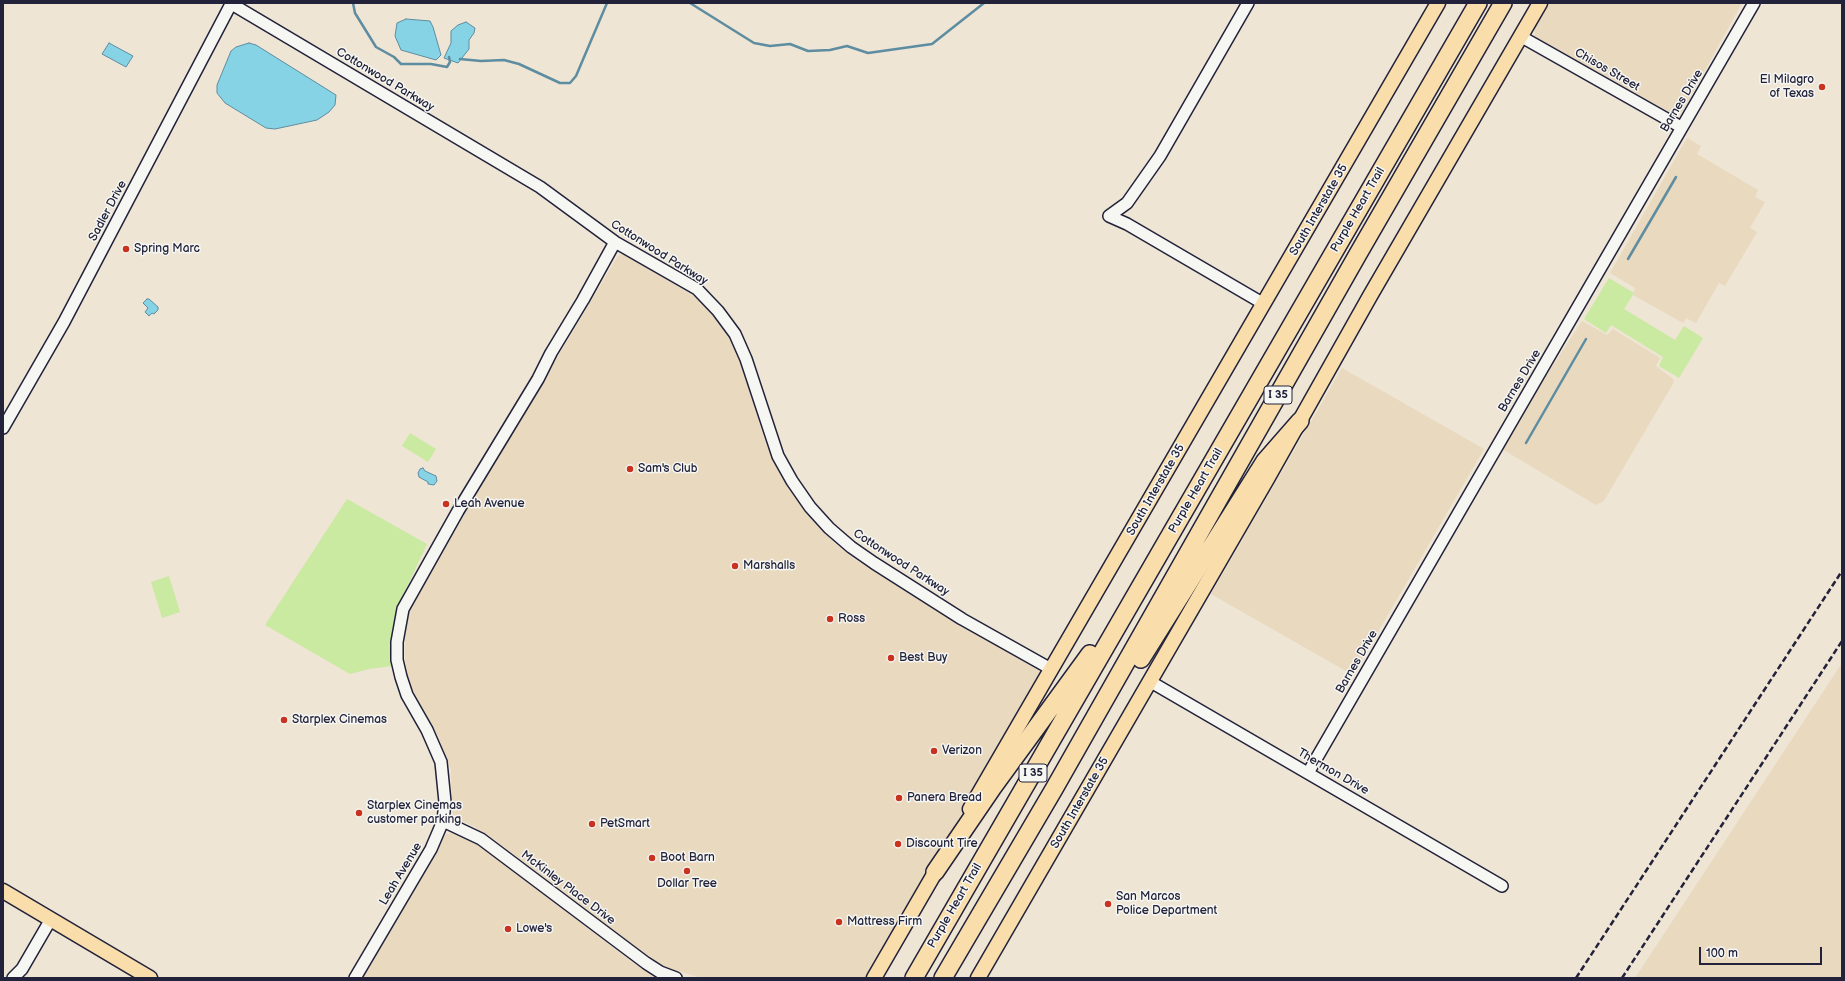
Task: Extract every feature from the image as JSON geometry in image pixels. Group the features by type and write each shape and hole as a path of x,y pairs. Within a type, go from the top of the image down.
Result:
{"highway":[{"name":"Purple Heart Trail","path":"914,978 1478,3"},
{"name":"Purple Heart Trail","path":"943,978 1054,789 1354,261 1503,3"},
{"path":"1054,789 1078,757 1265,461 1300,421"},
{"path":"935,872 993,787 1151,567"}],"main road":[{"name":"South Interstate 35","path":"874,978 985,781 1438,3"},
{"name":"South Interstate 35","path":"978,978 1151,682 1540,3"},
{"path":"3,891 150,978"}],"street":[{"name":"Cottonwood Parkway","path":"230,3 540,187 615,242 697,289 718,311 735,334 746,359 778,456 792,481 810,507 829,528 851,547 874,563 900,578 962,619 1051,669"},
{"name":"Sadler Drive","path":"3,428 64,322 230,3"},
{"path":"1248,3 1160,156 1127,203 1109,216 1127,224 1264,304"},
{"name":"Barnes Drive","path":"1308,773 1754,3"},
{"name":"Chisos Street","path":"1520,36 1681,127"},
{"name":"Leah Avenue","path":"355,978 432,849 443,822 445,802 441,762 427,730 407,695 397,660 397,642 403,609 461,506 538,379 551,353 587,293 615,242"},
{"name":"Thermon Drive","path":"1151,682 1502,886"},
{"name":"McKinley Place Drive","path":"443,822 482,839 646,963 660,972 676,978"},
{"path":"13,978 22,969 51,920"}],"shaded area":[{"path":"1549,3 1742,3 1682,112 1675,115 1535,37 1535,26"},
{"path":"1687,138 1701,146 1697,154 1758,190 1755,197 1765,202 1750,228 1757,232 1725,286 1719,283 1696,323 1686,318 1683,323 1633,295 1635,288 1610,273"},
{"path":"624,254 695,297 713,315 726,333 737,353 767,447 779,471 803,509 819,528 857,561 1037,666 1042,674 868,978 701,978 665,967 651,959 605,925 495,840 475,827 454,817 452,811 451,770 438,736 414,694 407,677 405,636 409,611 616,259 619,255"},
{"path":"1582,321 1607,335 1613,329 1660,358 1656,366 1673,379 1674,382 1605,499 1596,505 1502,449 1526,407"},
{"path":"1342,368 1484,449 1353,675 1211,594"},
{"path":"1842,663 1842,978 1635,978"},
{"path":"454,833 483,848 633,963 658,978 363,978 439,849 442,840 446,834"}],"green space":[{"path":"1609,278 1634,293 1624,309 1675,340 1684,326 1703,338 1679,378 1659,366 1663,357 1611,325 1606,333 1584,319"},
{"path":"410,433 436,449 428,462 402,446"},
{"path":"347,499 427,544 400,602 394,622 391,644 392,666 369,669 350,674 265,625"},
{"path":"169,576 180,612 162,618 151,582"}],"water":[{"path":"406,19 430,21 441,55 436,60 401,50 395,36 397,23"},
{"path":"466,22 475,28 474,33 469,40 469,49 458,63 444,58 451,43 451,31 458,25"},
{"path":"109,43 133,56 126,67 102,54"},
{"path":"249,43 256,45 336,95 335,105 329,112 317,120 275,129 266,128 225,103 217,93 217,85 231,51 236,47"},
{"path":"147,299 158,307 158,310 154,314 152,313 149,316 145,312 148,308 143,303"},
{"path":"423,468 425,471 436,476 437,481 434,485 428,484 428,482 419,477 418,473 420,469"}],"waterway":[{"path":"353,3 355,13 376,47 394,57 401,64 431,64 447,67 450,62 449,57"},
{"path":"460,59 481,61 504,60 519,64 560,83 570,83 576,76 607,3"},
{"path":"690,3 754,43 770,46 790,44 808,51 830,50 847,46 868,53 932,44 984,3"},
{"path":"1628,259 1676,177"},
{"path":"1526,443 1586,339"}],"railway":[{"path":"1576,978 1842,571"},
{"path":"1622,978 1842,641"}],"place":[{"name":"El Milagro of Texas","path":"1822,87"},
{"name":"Spring Marc","path":"126,249"},
{"name":"Sam's Club","path":"630,469"},
{"name":"Leah Avenue","path":"446,504"},
{"name":"Marshalls","path":"735,566"},
{"name":"Ross","path":"830,619"},
{"name":"Best Buy","path":"891,658"},
{"name":"Starplex Cinemas","path":"284,720"},
{"name":"Verizon","path":"934,751"},
{"name":"Panera Bread","path":"899,798"},
{"name":"Starplex Cinemas customer parking","path":"359,813"},
{"name":"PetSmart","path":"592,824"},
{"name":"Discount Tire","path":"898,844"},
{"name":"Boot Barn","path":"652,858"},
{"name":"Dollar Tree","path":"687,871"},
{"name":"San Marcos Police Department","path":"1108,904"},
{"name":"Mattress Firm","path":"839,922"},
{"name":"Lowe's","path":"508,929"}]}
